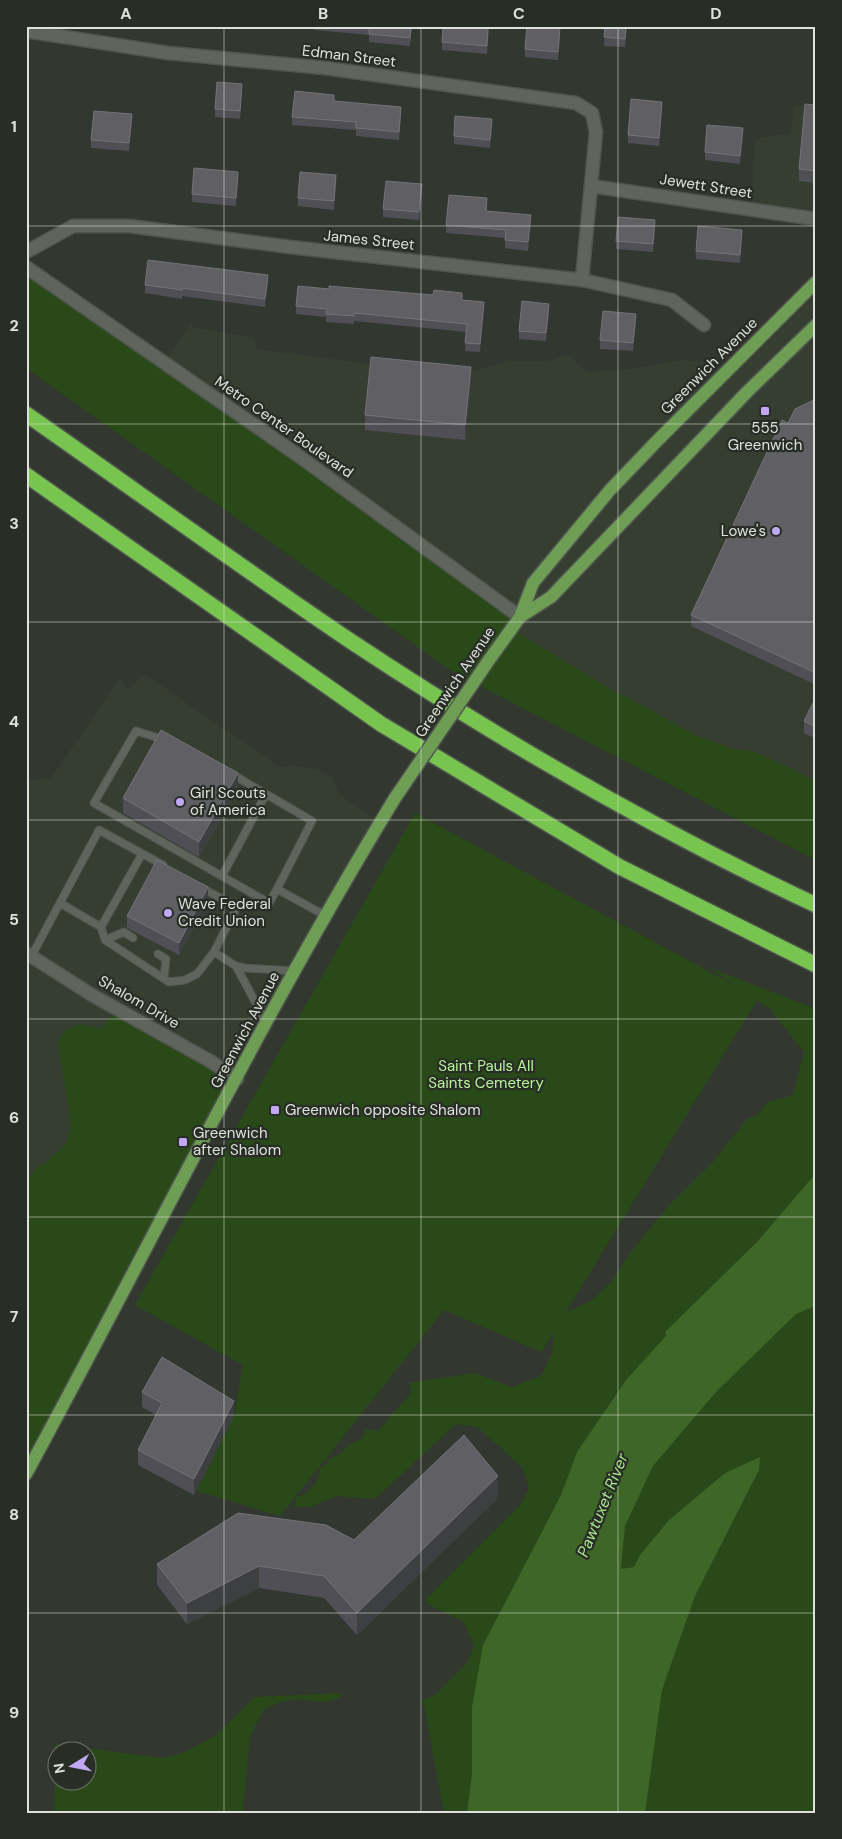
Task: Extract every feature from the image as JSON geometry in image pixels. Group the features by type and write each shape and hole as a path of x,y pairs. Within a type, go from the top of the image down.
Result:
{"highway":[{"path":"26,414 345,637 466,714 635,813 816,905"},
{"path":"26,475 380,724 620,867 816,964"}],"main road":[{"name":"Greenwich Avenue","path":"26,1474 266,1022 326,916 396,798 520,617 533,583 605,496 657,441 816,282"},
{"name":"Greenwich Avenue","path":"520,617 551,598 747,392 816,326"}],"street":[{"name":"Edman Street","path":"26,31 168,53 325,68 576,103 592,113 596,132 582,280"},
{"name":"Jewett Street","path":"591,186 816,219"},
{"name":"James Street","path":"26,252 73,226 129,226 290,247 582,280 672,300 704,325"},
{"name":"Metro Center Boulevard","path":"26,267 296,454 520,617"},
{"name":"Shalom Drive","path":"28,955 92,995 210,1061 237,1079"}],"lane":[{"path":"177,744 136,730 94,803 269,903 312,821 226,770"},
{"path":"222,876 266,794"},
{"path":"28,955 60,904 99,830 168,868"},
{"path":"101,927 142,854"},
{"path":"60,904 101,927 105,940 169,982 185,980 198,974 214,952 237,907 194,883"},
{"path":"276,888 326,916"},
{"path":"105,940 124,932 133,938"},
{"path":"214,952 236,966 295,971"},
{"path":"158,954 166,959 164,978"},
{"path":"236,966 266,1022"}],"shaded area":[{"path":"816,97 816,215 752,207 755,141 759,138 790,133 794,105 815,104"},
{"path":"816,290 816,781 753,751 732,749 696,735 623,695 620,696 517,632 166,361 191,323 195,328 253,337 257,349 421,371 431,364 439,362 473,371 511,361 548,361 571,354 577,363 588,372 630,369 682,360 739,365"},
{"path":"143,673 280,767 291,765 319,770 333,778 340,795 375,820 240,1077 101,1029 58,1043 71,1125 66,1144 45,1163 36,1168 31,1176 26,1177 26,781 51,778 121,677 124,686 130,689"}],"green space":[{"path":"26,264 520,617 517,632 620,695 696,735 732,749 753,751 816,781 816,860 478,685 467,682 26,368"},
{"name":"Saint Pauls All Saints Cemetery","path":"415,813 736,986 708,967 816,1009 816,1173 757,1242 626,1380 577,1452 561,1495 483,1645 467,1813 444,1813 422,1701 437,1693 467,1663 474,1646 464,1622 429,1605 425,1600 522,1503 529,1487 522,1467 477,1427 456,1424 375,1499 336,1496 310,1507 294,1507 297,1497 307,1493 317,1481 320,1468 327,1464 328,1459 342,1453 347,1445 362,1439 366,1429 378,1431 411,1393 409,1383 475,1373 511,1387 541,1376 552,1353 554,1333 541,1352 444,1310 280,1516 197,1491 234,1416 243,1365 135,1305","holes":["757,1000 770,1009 804,1052 793,1095 768,1102 757,1115 747,1119 713,1162 671,1203 630,1253 611,1282 591,1301 566,1312"]},
{"path":"121,1005 234,1078 26,1478 26,1177 31,1176 36,1168 45,1163 66,1144 71,1125 58,1043 63,1032 79,1024 101,1029"},
{"path":"816,1306 816,1813 645,1813 662,1690 695,1596 759,1470 760,1457 725,1473 669,1520 640,1555 634,1567 621,1569 625,1526 653,1466 716,1392 796,1314"},
{"path":"344,1693 339,1698 332,1700 290,1700 263,1710 250,1737 243,1806 244,1813 54,1813 55,1792 98,1792 98,1750 162,1758 183,1753 216,1735 255,1697"}],"water":[{"name":"Pawtuxet River","path":"816,1173 816,1306 796,1314 716,1392 653,1466 625,1526 621,1569 634,1567 640,1555 669,1520 725,1473 760,1457 759,1470 695,1596 662,1690 645,1813 467,1813 472,1774 472,1707 483,1645 561,1495 577,1452 626,1380 666,1336 665,1332 757,1242"}],"building":[{"path":"366,26 411,26 410,38 369,34 369,27"},
{"path":"443,26 488,26 487,46 442,42"},
{"path":"527,26 560,27 558,52 525,49"},
{"path":"605,26 626,26 625,39 604,37"},
{"path":"217,82 242,84 240,111 215,109"},
{"path":"295,91 334,95 334,101 401,107 399,132 356,128 356,122 292,117"},
{"path":"631,99 662,102 659,138 628,135"},
{"path":"805,104 816,105 816,171 799,169"},
{"path":"94,111 132,114 129,143 91,140"},
{"path":"455,116 492,119 490,140 454,136"},
{"path":"707,125 743,128 740,156 705,152"},
{"path":"194,168 238,172 236,198 192,194"},
{"path":"300,172 336,175 334,201 298,198"},
{"path":"386,181 422,184 419,212 383,209"},
{"path":"449,195 487,198 486,211 531,215 528,242 505,240 506,230 446,225"},
{"path":"618,217 655,220 653,244 616,241"},
{"path":"698,226 742,230 740,255 696,251"},
{"path":"148,260 268,275 265,299 145,285"},
{"path":"298,286 329,289 329,286 433,295 434,290 462,293 462,300 484,302 480,344 465,343 467,324 354,313 354,316 326,314 327,309 296,306"},
{"path":"522,301 549,304 546,333 519,331"},
{"path":"603,311 636,314 633,343 600,340"},
{"path":"371,357 471,367 465,425 365,415"},
{"name":"Lowe's","path":"816,399 816,673 691,615 782,420 788,423 795,409"},
{"path":"816,697 816,727 804,721"},
{"name":"Girl Scouts of America","path":"161,730 238,773 199,842 123,798"},
{"name":"Wave Federal Credit Union","path":"157,860 208,887 179,943 127,916"},
{"path":"162,1357 234,1401 194,1479 138,1450 162,1403 142,1392"},
{"path":"464,1435 498,1476 357,1613 324,1576 259,1566 187,1603 157,1564 238,1513 326,1525 354,1540"}],"place":[{"name":"555 Greenwich","path":"765,411"},
{"name":"Lowe's","path":"776,531"},
{"name":"Girl Scouts of America","path":"180,802"},
{"name":"Wave Federal Credit Union","path":"168,913"},
{"name":"Greenwich opposite Shalom","path":"275,1110"},
{"name":"Greenwich after Shalom","path":"183,1142"}]}
